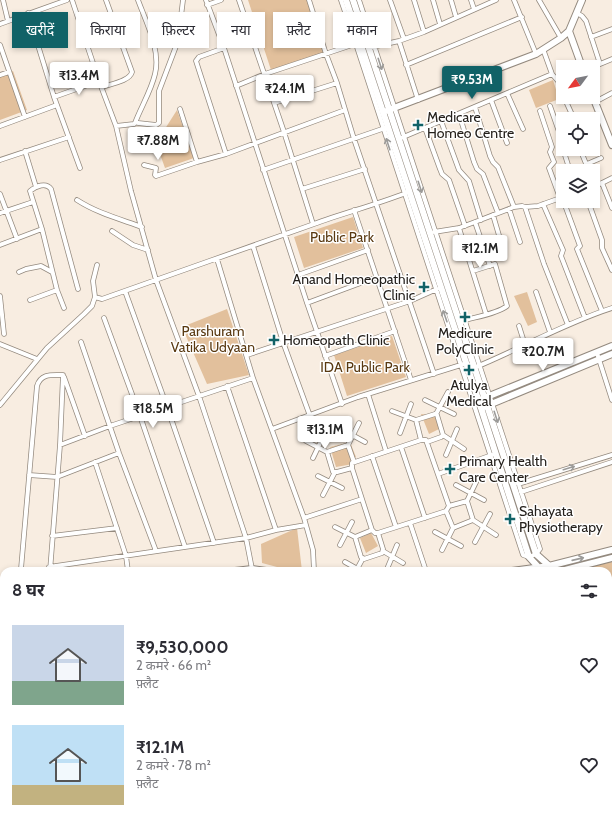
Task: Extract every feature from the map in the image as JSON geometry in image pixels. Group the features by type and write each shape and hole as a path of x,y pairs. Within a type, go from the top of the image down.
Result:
{"main road":[{"path":"346,0 349,12"},
{"path":"353,0 358,12"},
{"path":"388,110 418,100 536,54 569,31 582,0"},
{"path":"569,31 579,60"},
{"path":"360,48 388,110"},
{"path":"371,48 388,110 388,127 407,193 430,234 439,289 464,364 484,398"},
{"path":"596,104 612,145"},
{"path":"388,127 401,138 430,234 462,321 484,398 536,554 549,566"},
{"path":"487,406 598,356 612,346"},
{"path":"484,398 598,356 612,354"},
{"path":"487,406 494,454 529,557 538,567"},
{"path":"546,567 612,550"},
{"path":"577,567 612,558"}],"street":[{"path":"3,0 8,21"},
{"path":"31,12 67,0"},
{"path":"72,0 99,81 116,126 131,191 156,280 199,396 246,538 252,567"},
{"path":"102,87 128,78 132,74 106,0"},
{"path":"116,126 136,123 155,75 157,64 152,37 138,0"},
{"path":"138,123 156,125 159,123 159,91 178,41 183,0"},
{"path":"217,29 207,2 221,0"},
{"path":"239,0 293,159 313,224"},
{"path":"309,0 354,139 434,374"},
{"path":"341,0 346,12"},
{"path":"359,0 362,12"},
{"path":"390,0 404,39"},
{"path":"414,0 424,32"},
{"path":"433,0 440,24"},
{"path":"451,0 456,17"},
{"path":"471,0 474,9"},
{"path":"391,43 424,32 488,2 496,0"},
{"path":"514,0 536,54"},
{"path":"539,0 561,38"},
{"path":"577,13 586,21 599,60"},
{"path":"406,65 522,17"},
{"path":"0,24 12,19"},
{"path":"591,37 612,29"},
{"path":"398,41 418,100"},
{"path":"0,45 25,117"},
{"path":"39,48 54,97 80,168"},
{"path":"226,154 196,62 199,57 224,48 307,303 342,404"},
{"path":"236,86 264,74 343,48"},
{"path":"263,170 388,127 360,48"},
{"path":"543,49 552,74 556,79"},
{"path":"600,64 612,59"},
{"path":"0,75 9,72"},
{"path":"388,110 401,138 552,74"},
{"path":"54,97 99,81"},
{"path":"274,103 337,83"},
{"path":"507,93 523,129"},
{"path":"600,98 612,93"},
{"path":"491,100 507,142"},
{"path":"0,126 57,105"},
{"path":"550,106 556,123"},
{"path":"475,107 490,156 498,167 514,207"},
{"path":"180,109 197,162"},
{"path":"144,165 156,168 154,175 156,176 226,154 345,110"},
{"path":"540,111 552,147 550,152 554,162 549,168 556,185"},
{"path":"459,114 474,162 477,169 483,174 498,213"},
{"path":"441,121 459,170 469,181 481,220"},
{"path":"425,128 442,174 449,180 465,226"},
{"path":"0,160 69,137"},
{"path":"24,151 36,186"},
{"path":"583,156 587,164 601,158"},
{"path":"302,189 365,169"},
{"path":"612,178 602,183 612,208"},
{"path":"64,308 57,290 42,229 30,191 36,186 45,184 51,189 78,290"},
{"path":"95,297 102,299 313,224 407,193 439,289 410,301 247,355"},
{"path":"0,194 17,239"},
{"path":"430,234 459,228 514,207 538,206 556,199"},
{"path":"77,200 106,214 142,226"},
{"path":"0,213 33,202"},
{"path":"543,204 563,250 561,256 585,318"},
{"path":"525,207 544,264 568,325"},
{"path":"565,208 580,246 577,249 602,311"},
{"path":"591,208 602,240 602,248 612,270"},
{"path":"509,209 520,242"},
{"path":"354,210 411,380"},
{"path":"492,216 504,249"},
{"path":"476,222 490,266"},
{"path":"459,228 486,314"},
{"path":"0,245 42,229"},
{"path":"112,231 133,245 148,250"},
{"path":"253,246 283,342 310,416"},
{"path":"298,275 368,250"},
{"path":"216,259 253,378 304,518 313,550 314,567"},
{"path":"462,321 507,306 495,264 473,271"},
{"path":"0,405 47,348 92,306 95,297 92,281 97,265"},
{"path":"19,272 41,266 52,272"},
{"path":"307,303 377,277"},
{"path":"30,300 57,290"},
{"path":"124,291 167,407 214,543"},
{"path":"536,292 550,332"},
{"path":"0,296 4,334"},
{"path":"476,367 550,332 612,308"},
{"path":"104,318 140,416 185,547"},
{"path":"519,326 525,345"},
{"path":"325,356 395,331"},
{"path":"81,342 156,551"},
{"path":"0,344 38,359"},
{"path":"598,356 612,400"},
{"path":"272,429 368,394 464,364 494,454 438,474"},
{"path":"21,567 38,382 47,375 64,375"},
{"path":"64,375 85,436"},
{"path":"49,567 60,445 64,375"},
{"path":"60,445 110,426 253,378"},
{"path":"228,386 276,530"},
{"path":"392,411 416,420 436,414 448,392"},
{"path":"368,394 386,451"},
{"path":"425,400 454,414"},
{"path":"400,433 412,404"},
{"path":"487,406 521,492 540,549 536,554 529,557"},
{"path":"436,414 443,435 464,449"},
{"path":"416,420 421,440"},
{"path":"327,452 348,445 359,423"},
{"path":"341,429 365,442"},
{"path":"446,456 457,429"},
{"path":"313,458 324,435"},
{"path":"443,435 427,442 421,440 386,451 354,462 351,466 372,530 375,533 378,533 446,511 449,506 467,501"},
{"path":"306,441 327,452 332,470 335,472"},
{"path":"427,442 449,506"},
{"path":"348,445 354,462"},
{"path":"401,447 425,518"},
{"path":"29,475 57,477 120,453"},
{"path":"518,484 612,455"},
{"path":"372,456 396,527"},
{"path":"95,462 126,556 127,567"},
{"path":"521,492 612,462"},
{"path":"335,472 352,468"},
{"path":"323,495 335,472"},
{"path":"318,476 342,488"},
{"path":"478,478 467,501 473,520 496,535"},
{"path":"456,485 484,500"},
{"path":"304,518 362,499"},
{"path":"446,511 453,528"},
{"path":"475,542 490,514"},
{"path":"442,550 453,528 473,520"},
{"path":"340,545 352,522"},
{"path":"410,522 425,567"},
{"path":"61,567 246,538 276,530 306,525"},
{"path":"335,527 355,536 372,530"},
{"path":"52,536 117,528"},
{"path":"436,532 461,546"},
{"path":"378,533 384,551 404,563"},
{"path":"355,536 363,558 359,567"},
{"path":"388,567 397,545"},
{"path":"363,558 364,559 384,551"},
{"path":"345,562 353,567"}],"green space":[{"path":"248,0 307,0 311,12 273,12 273,48 324,48 325,52 271,70 264,48 265,48 265,12 252,12"},
{"path":"13,71 27,110 0,120 0,76"},
{"path":"553,80 556,90 556,100 536,108 529,90"},
{"path":"177,110 194,158 165,168 156,143"},
{"name":"Public Park","path":"353,217 363,248 304,268 294,237"},
{"path":"527,292 537,322 528,326 514,296"},
{"name":"Parshuram Vatika Udyaan","path":"227,309 249,375 207,384 182,327"},
{"name":"IDA Public Park","path":"392,336 406,377 347,396 334,355"},
{"path":"421,414 439,416 439,429 429,434"},
{"path":"350,442 356,457 351,459 353,464 336,467 330,447"},
{"path":"297,528 302,567 277,567 262,563 261,544"},
{"path":"371,533 378,546 366,553 360,538"},
{"path":"612,562 612,567 588,567"}],"place":[{"name":"Medicare Homeo Centre","path":"418,125"},
{"name":"Anand Homeopathic Clinic","path":"424,287"},
{"name":"Medicure PolyClinic","path":"465,317"},
{"name":"Homeopath Clinic","path":"274,340"},
{"name":"Atulya Medical","path":"469,370"},
{"name":"Primary Health Care Center","path":"450,469"},
{"name":"Sahayata Physiotherapy","path":"510,519"}]}
